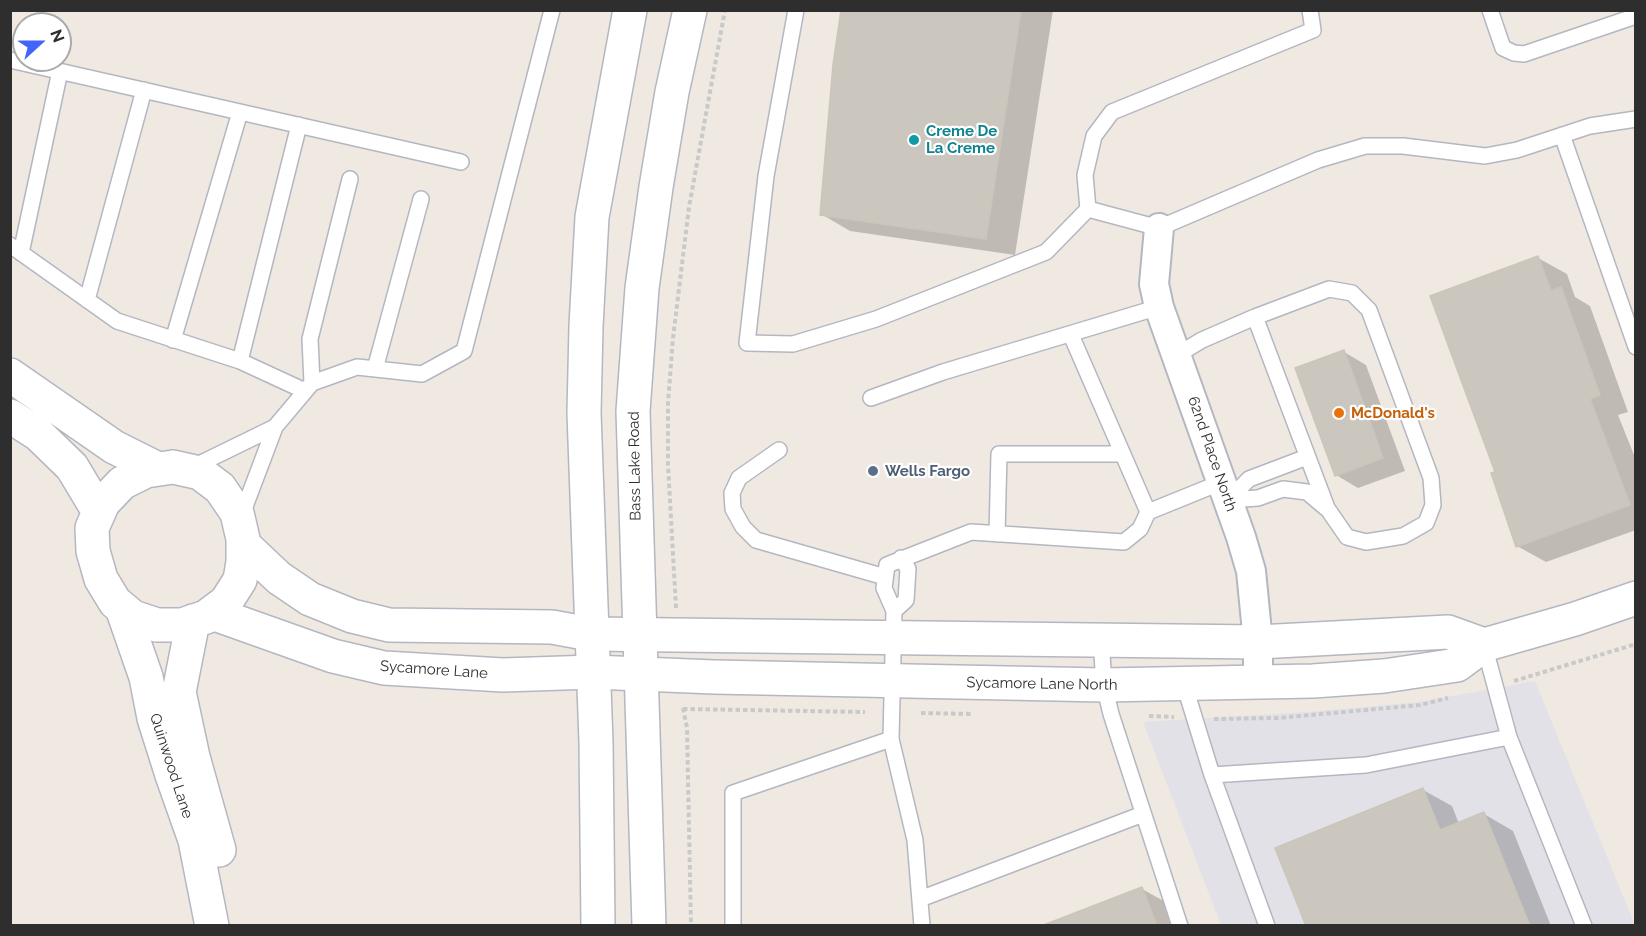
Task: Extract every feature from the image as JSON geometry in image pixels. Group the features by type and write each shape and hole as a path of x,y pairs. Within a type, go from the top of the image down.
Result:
{"street":[{"path":"598,926 593,672 584,414 588,272 592,217 630,10"},
{"name":"Bass Lake Road","path":"649,926 639,673 633,411 642,288 672,92 690,10"},
{"name":"62nd Place North","path":"1159,228 1154,284 1159,307 1251,571 1258,642 1258,683"},
{"path":"10,375 114,447 173,469 200,473 220,488 237,513 243,561 240,580 226,602 202,617 182,625 157,625 133,617 115,602 101,579 93,551 92,528 103,503 122,483 146,471 173,469"},
{"path":"10,416 38,434 72,467 99,512"},
{"path":"241,533 279,578 310,599 352,616 389,625 552,627 590,634 678,633 894,624 1101,639 1258,642 1448,632 1484,645"},
{"name":"Sycamore Lane North","path":"593,672 1104,685 1258,683 1384,676 1457,665 1484,645 1575,619 1635,598"},
{"name":"Quinwood Lane","path":"123,608 146,677 154,718 195,840 212,926"},
{"name":"Quinwood Lane","path":"202,617 179,692 193,757 213,823 228,895 230,926"},
{"name":"Sycamore Lane","path":"202,617 333,656 384,668 503,675 593,672"}],"lane":[{"path":"241,533 275,427 308,387 357,367 422,374 464,351 552,10"},
{"path":"796,10 766,176 747,343 794,344 876,319 1046,252 1088,209 1085,175 1094,136 1112,112 1313,30 1311,10"},
{"path":"1490,10 1503,48 1524,54 1635,16"},
{"path":"60,72 16,249 117,321 240,361 308,387"},
{"path":"64,72 461,162"},
{"path":"87,300 144,90"},
{"path":"173,340 240,112"},
{"path":"1088,209 1159,228 1318,160 1365,146 1403,146 1485,156 1517,150 1590,126 1635,119"},
{"path":"240,361 299,125"},
{"path":"1562,135 1635,347"},
{"path":"308,387 310,339 350,179"},
{"path":"375,369 421,199"},
{"path":"1177,355 1202,340 1255,316 1329,289 1352,293 1369,310 1431,478 1432,505 1426,523 1403,536 1366,542 1347,537 1327,508 1255,316"},
{"path":"871,398 943,372 1159,307"},
{"path":"922,926 915,840 891,739 894,624 884,588 887,565 971,532 1124,542 1140,529 1148,512 1071,335"},
{"path":"173,469 275,427"},
{"path":"779,450 739,478 732,493 733,509 742,527 756,540 885,577"},
{"path":"997,534 999,454 1122,454"},
{"path":"1148,512 1225,491 1249,479 1307,457"},
{"path":"1225,491 1258,498 1283,489 1307,492 1327,508"},
{"path":"894,624 906,600 908,569 901,558"},
{"path":"1101,639 1104,685 1180,926"},
{"path":"1484,645 1509,737 1584,926"},
{"path":"1184,684 1212,775 1267,926"},
{"path":"1212,775 1366,765 1509,737"},
{"path":"734,926 733,793 891,739"},
{"path":"920,899 1143,814"}],"path":[{"path":"678,633 668,465 673,338 688,207 725,10"},
{"path":"682,676 683,709 687,728 691,926"}],"shaded area":[{"path":"1535,681 1635,925 1221,925 1143,722 1308,712 1419,702"}],"building":[{"name":"Creme De La Creme","path":"841,10 1021,10 986,239 820,215 833,65"},
{"path":"1538,256 1551,291 1561,287 1600,395 1590,399 1630,505 1516,547 1491,473 1495,472 1430,296"},
{"name":"McDonald's","path":"1344,350 1383,458 1335,476 1295,368"},
{"path":"1423,788 1440,830 1484,812 1530,926 1306,926 1275,848"},
{"path":"1142,887 1157,926 1041,926"}],"place":[{"name":"Creme De La Creme","path":"914,140"},
{"name":"McDonald's","path":"1339,413"},
{"name":"Wells Fargo","path":"873,471"}]}
